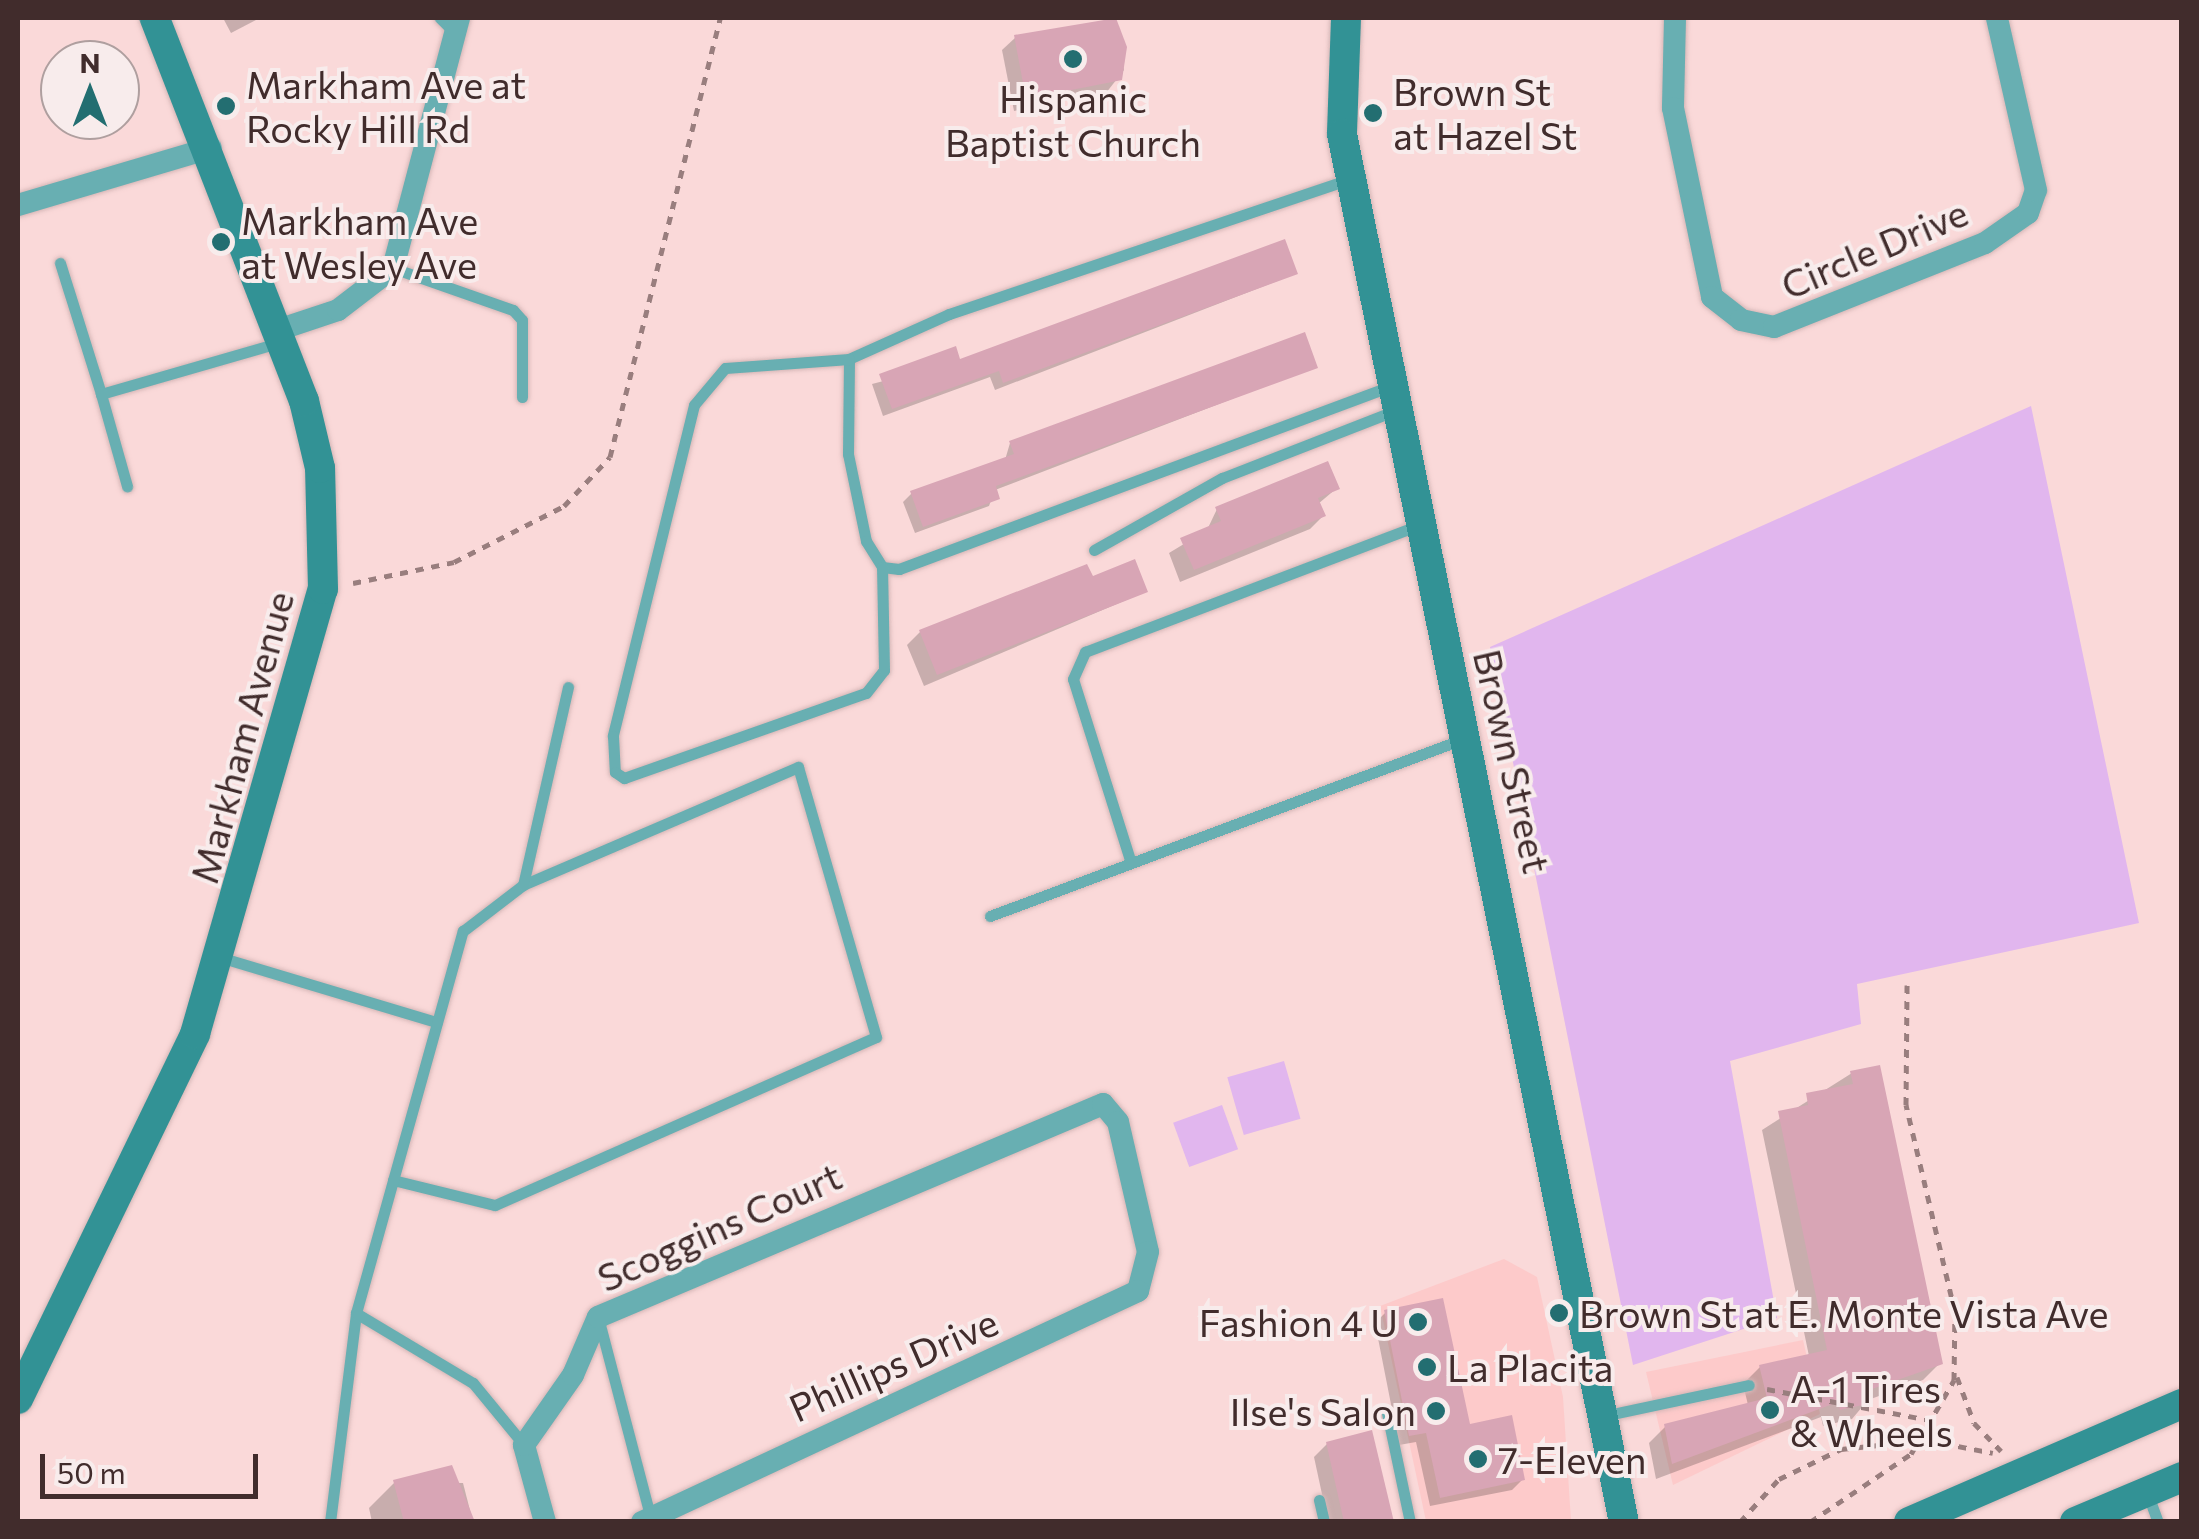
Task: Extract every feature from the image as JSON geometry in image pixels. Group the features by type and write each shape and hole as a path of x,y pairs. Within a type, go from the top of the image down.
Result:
{"street":[{"name":"Markham Avenue","path":"18,1399 224,958 323,589 320,468 280,336 211,148 155,18"},
{"name":"Brown Street","path":"1346,18 1350,179 1624,1522"},
{"name":"Circle Drive","path":"1675,18 1673,108 1712,298 1742,320 1774,327 1984,243 2028,213 2036,190 1997,18"},
{"path":"280,336 338,310 393,268 451,23"},
{"path":"18,204 211,148"},
{"name":"Scoggins Court","path":"524,1445 573,1374 598,1317 1077,1107 1102,1104 1118,1122 1148,1252"},
{"name":"Phillips Drive","path":"647,1520 1138,1291 1148,1252"},
{"path":"1909,1522 2182,1404"},
{"path":"524,1445 545,1522"},
{"path":"2076,1522 2182,1477"}],"lane":[{"path":"849,360 848,454 866,541 882,568 884,670 866,693 624,778 614,772 614,736 694,405 725,368 849,360 948,314 1350,179"},
{"path":"60,263 128,486"},
{"path":"393,268 513,310 522,320 522,397"},
{"path":"101,394 280,336"},
{"path":"882,568 900,569 1394,398"},
{"path":"1094,550 1222,478 1394,398"},
{"path":"1131,863 1073,679 1085,652 1420,525"},
{"path":"523,886 568,686"},
{"path":"990,916 1467,738"},
{"path":"330,1522 356,1313 393,1180 437,1022 463,930 523,886 798,767 876,1037 495,1206 393,1180"},
{"path":"224,958 437,1022"},
{"path":"356,1313 474,1383 524,1445"},
{"path":"598,1317 647,1520"},
{"path":"1603,1416 1749,1384"},
{"path":"1387,1413 1410,1522"},
{"path":"2147,1491 2158,1522"},
{"path":"1319,1500 1324,1522"}],"path":[{"path":"323,589 454,562 564,506 610,457 720,18"},
{"path":"1740,1522 1810,1460 1922,1440 2011,1460 1974,1422 1955,1372 1956,1312 1906,1105 1907,985"},
{"path":"1810,1522 1882,1481 1922,1440 1955,1372"},
{"path":"1749,1384 1840,1410 1901,1408 1934,1421"}],"shaded area":[{"path":"2031,406 2139,923 1857,984 1861,1024 1730,1061 1777,1318 1633,1365 1490,647"},
{"path":"1284,1061 1301,1119 1244,1135 1227,1077"},
{"path":"1222,1105 1238,1149 1189,1167 1173,1123"},
{"path":"1504,1259 1537,1277 1563,1397 1571,1521 1426,1521 1380,1306"},
{"path":"1803,1340 1820,1414 1673,1485 1646,1372"}],"building":[{"name":"Hispanic Baptist Church","path":"1116,18 1127,47 1122,80 1026,99 1014,35"},
{"path":"1285,239 1298,274 1003,383 999,371 892,409 879,374 956,346 960,359"},
{"path":"1305,332 1318,368 996,486 1000,499 923,527 910,491 1014,454 1009,441"},
{"path":"1328,461 1340,489 1318,498 1326,516 1194,570 1180,538 1221,521 1215,507"},
{"path":"1135,559 1148,592 937,675 919,630 1087,564 1093,576"},
{"path":"1880,1065 1943,1364 1869,1390 1872,1403 1840,1410 1838,1402 1672,1464 1664,1424 1767,1398 1759,1365 1827,1350 1778,1111 1808,1105 1806,1093 1853,1084 1850,1071"},
{"path":"1443,1298 1470,1424 1512,1415 1525,1480 1440,1498 1426,1433 1409,1436 1384,1310"},
{"path":"1372,1430 1394,1522 1344,1522 1326,1442"},
{"path":"452,1465 475,1522 404,1522 393,1480"}],"place":[{"name":"Hispanic Baptist Church","path":"1073,59"},
{"name":"Markham Ave at Rocky Hill Rd","path":"226,106"},
{"name":"Brown St at Hazel St","path":"1373,113"},
{"name":"Markham Ave at Wesley Ave","path":"221,242"},
{"name":"Brown St at E. Monte Vista Ave","path":"1559,1313"},
{"name":"Fashion 4 U","path":"1418,1322"},
{"name":"La Placita","path":"1427,1367"},
{"name":"A-1 Tires & Wheels","path":"1770,1410"},
{"name":"Ilse's Salon","path":"1436,1411"},
{"name":"7-Eleven","path":"1478,1459"}]}
